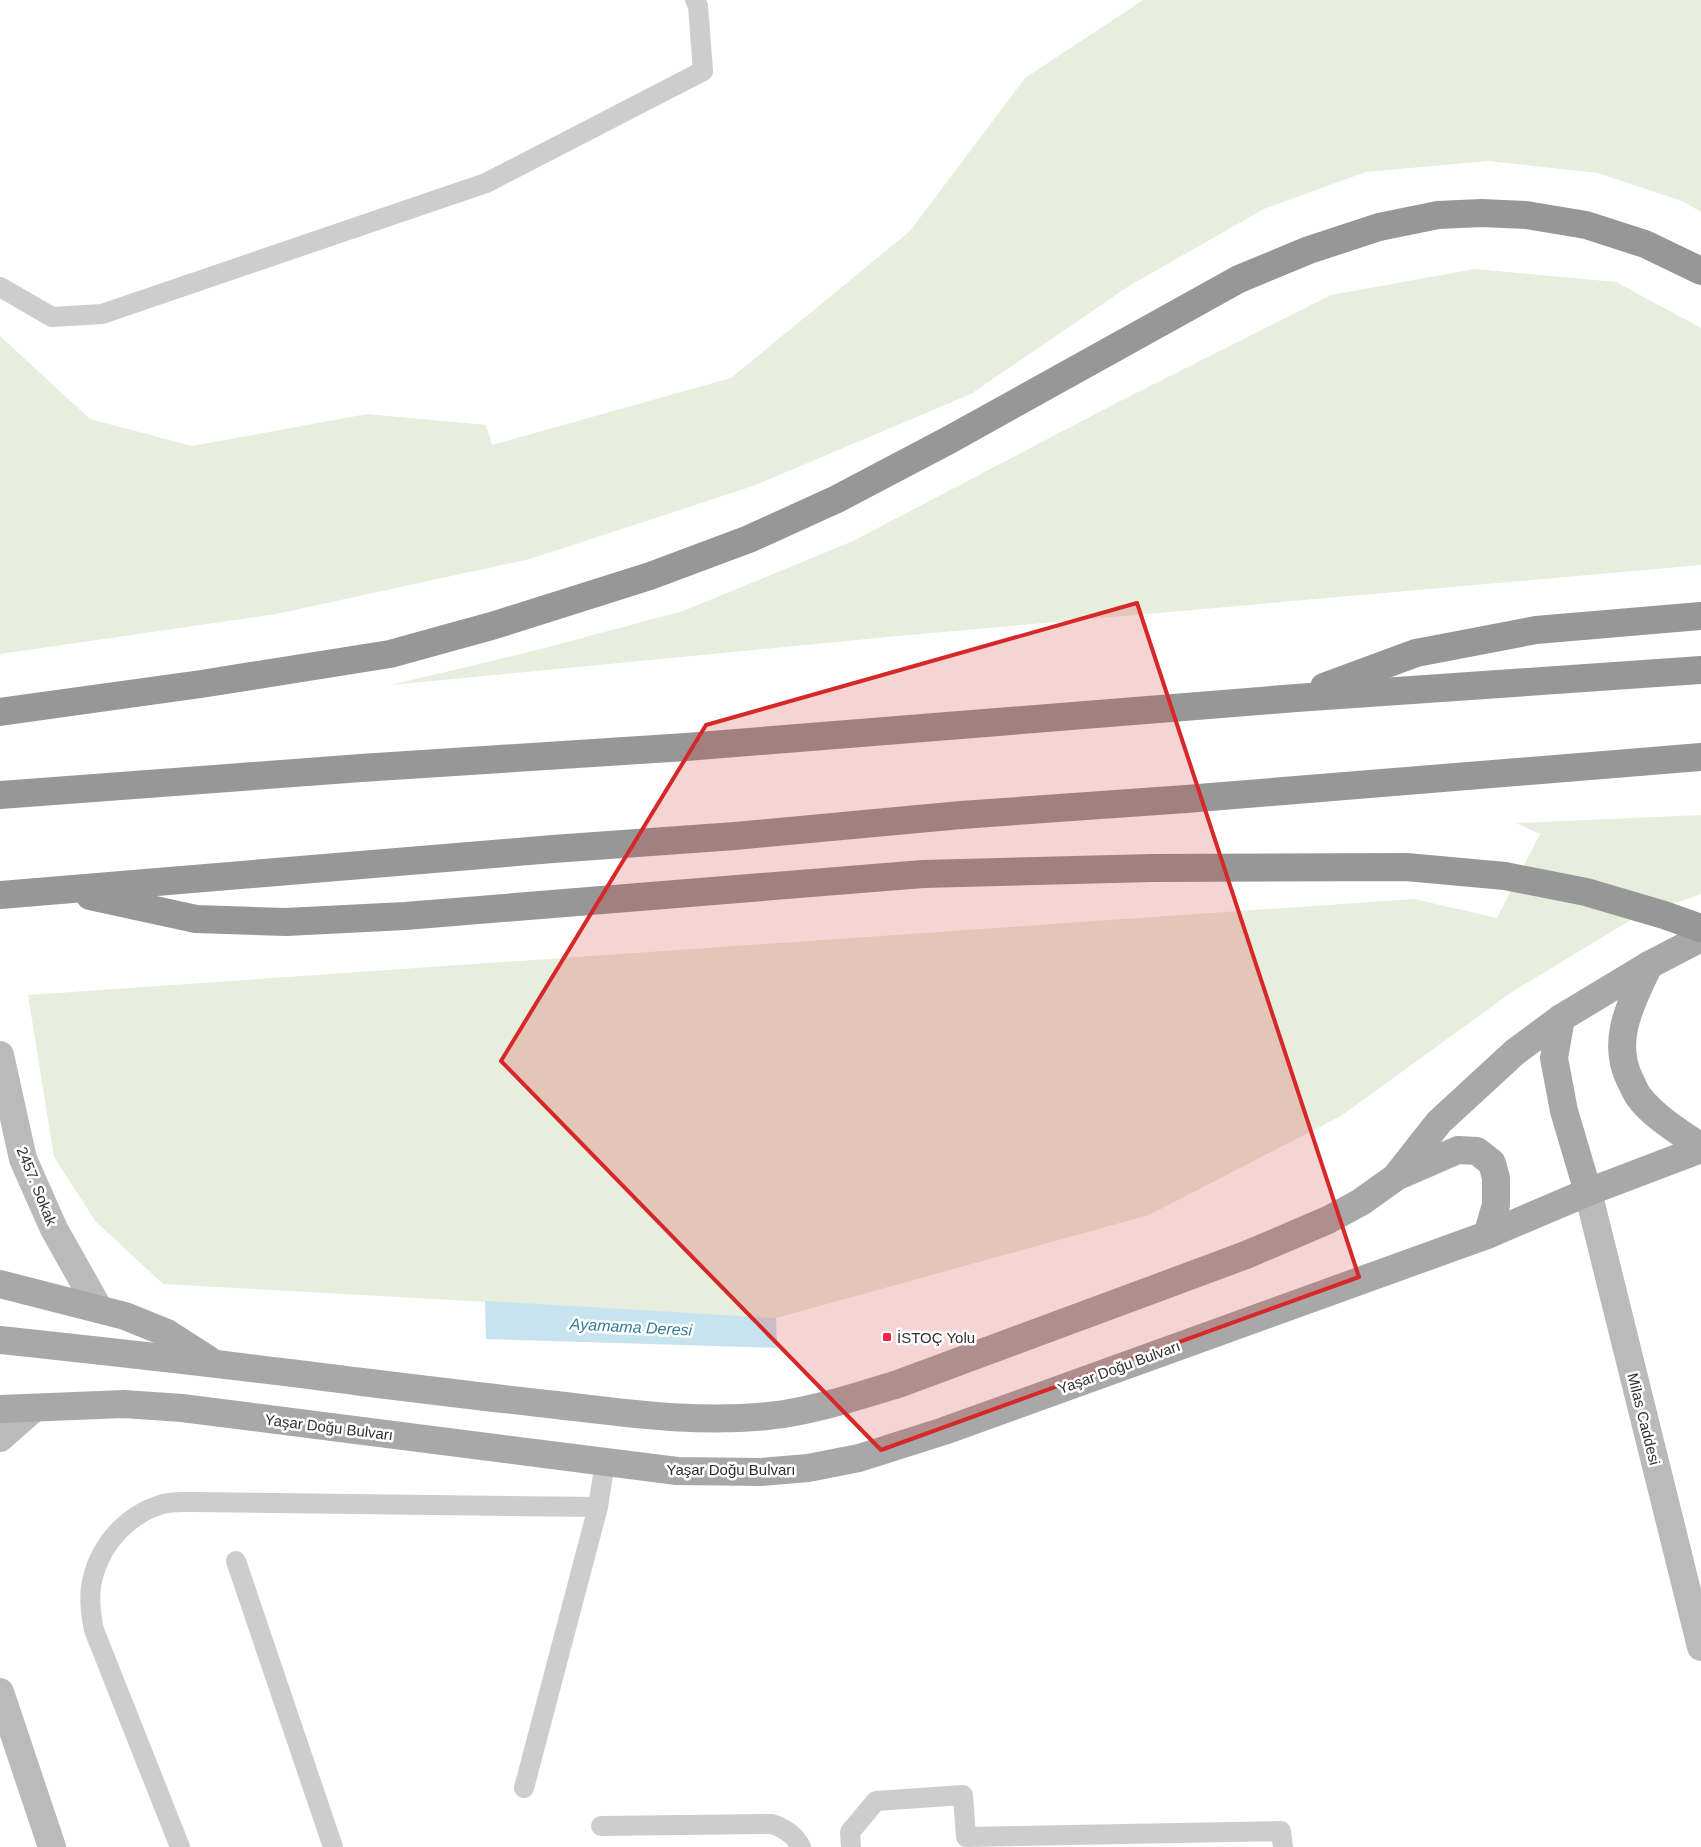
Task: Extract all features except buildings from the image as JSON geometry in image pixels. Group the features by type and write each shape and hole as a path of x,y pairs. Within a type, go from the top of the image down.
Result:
{"highway":[{"path":"5,712 201,684 390,654 495,625 650,576 749,539 837,499 949,440 1239,279 1309,250 1379,227 1438,215 1482,213 1526,215 1586,225 1645,244 1701,272"},
{"path":"1296,698 1416,653 1536,630 1701,616"},
{"path":"13,794 686,746 1296,698 1701,670"},
{"path":"0,895 1701,757"},
{"path":"1664,759 1701,765"},
{"path":"59,889 196,919 286,922 405,916 924,874 1152,868 1406,867 1505,876 1577,890 1664,915 1701,928"}],"main road":[{"path":"1396,1177 1439,1122 1515,1052 1561,1018 1649,964 1701,938"},
{"path":"1649,964 1629,1007 1622,1036 1625,1070 1638,1096 1664,1120 1701,1148"},
{"path":"1561,1018 1554,1058 1564,1111 1588,1192"},
{"name":"2457. Sokak","path":"0,1055 23,1160 54,1229 99,1308"},
{"name":"Yaşar Doğu Bulvarı","path":"0,1409 124,1404 182,1408 677,1471 761,1472 808,1468 859,1458 944,1431 1487,1235 1588,1192 1701,1148"},
{"path":"0,1340 212,1362 632,1414 688,1419 741,1418 785,1414 840,1401 898,1384 1246,1255 1328,1220 1361,1202 1396,1177 1458,1150 1477,1152 1492,1163 1496,1178 1496,1205 1487,1235"},
{"name":"Milas Caddesi","path":"1588,1192 1701,1647"},
{"path":"0,1284 124,1316 167,1333 212,1362"},
{"path":"0,1438 34,1408"},
{"path":"0,1692 52,1847"}],"lane":[{"path":"0,287 52,317 102,314 486,183 703,71 698,6 695,0"},
{"path":"524,1788 598,1506 605,1462"},
{"path":"180,1847 94,1630 90,1609 91,1588 96,1568 104,1550 115,1534 130,1520 146,1510 165,1503 194,1502 598,1506"},
{"path":"236,1561 333,1847"},
{"path":"851,1847 850,1832 876,1800 963,1795 966,1837 1086,1841 1178,1840 1281,1831 1283,1847"},
{"path":"600,1826 772,1824 783,1828 792,1835 801,1847"}],"highlighted area":[{"path":"1137,603 1359,1277 881,1450 501,1061 706,725"}],"green space":[{"path":"1143,0 1701,0 1701,212 1682,201 1598,173 1488,161 1366,172 1264,209 1129,286 971,394 753,486 530,559 276,614 0,654 0,336 90,419 192,446 367,414 486,425 492,445 731,378 910,231 1025,78"},
{"path":"1475,269 1616,282 1701,328 1701,565 898,636 391,685 537,650 683,611 853,541 1124,399 1331,295"},
{"path":"1701,815 1701,894 1634,918 1512,992 1341,1116 1149,1215 776,1318 163,1284 96,1222 54,1157 28,995 1414,899 1497,918 1540,834 1516,823"}],"water":[{"name":"Ayamama Deresi","path":"485,1301 776,1318 777,1348 486,1339"}],"place":[{"name":"İSTOÇ Yolu","path":"887,1337"}]}
